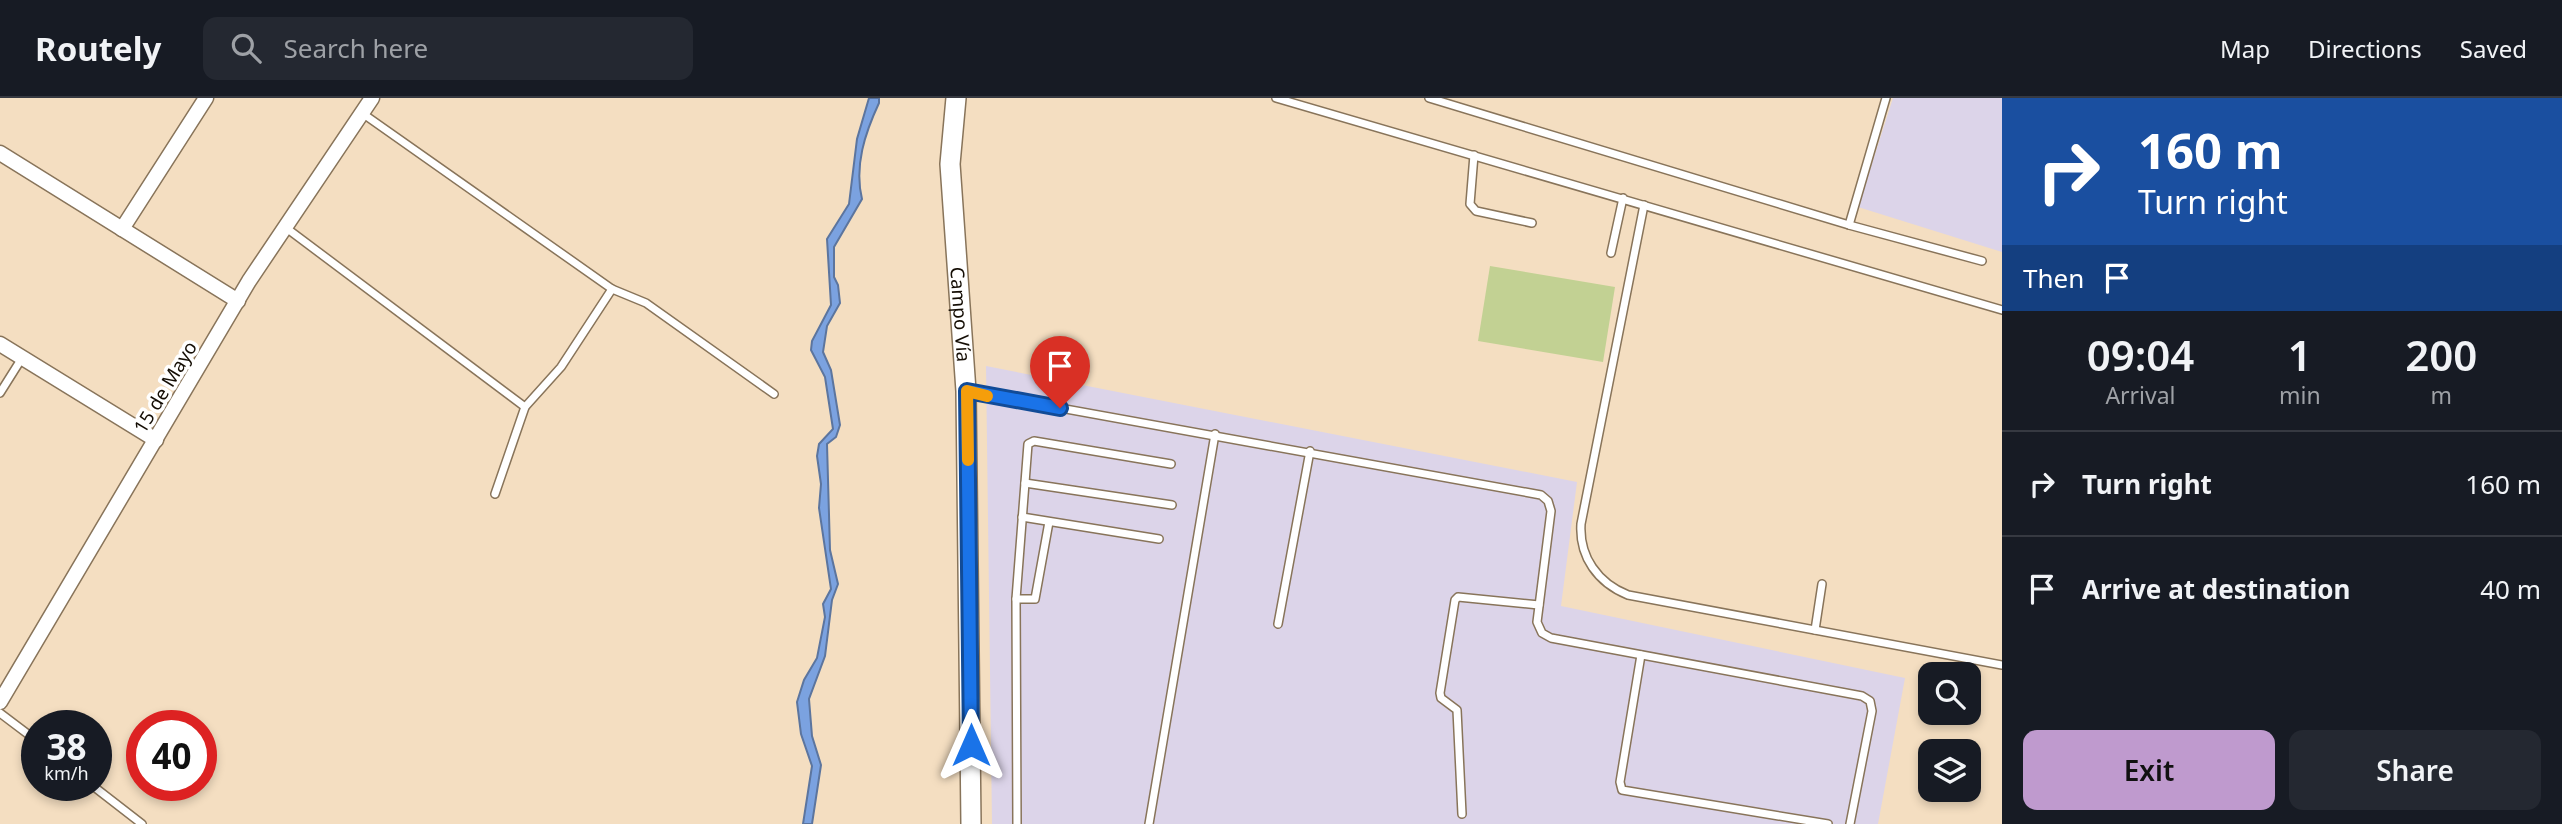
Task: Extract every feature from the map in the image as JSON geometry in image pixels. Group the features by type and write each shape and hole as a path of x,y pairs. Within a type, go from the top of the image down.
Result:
{"street":[{"path":"122,229 206,98"},
{"name":"15 de Mayo","path":"0,702 284,226 372,98"},
{"name":"Campo Vía","path":"956,98 950,164 967,391 971,824"},
{"path":"0,153 238,301"},
{"path":"0,344 156,439"}],"lane":[{"path":"1276,98 2002,310"},
{"path":"1429,98 1849,225 1982,261"},
{"path":"1849,225 1886,98"},
{"path":"362,113 612,289 646,303 774,394"},
{"path":"1474,155 1470,204 1476,211 1532,223"},
{"path":"1611,253 1623,198"},
{"path":"1644,205 1580,541 1598,576 1610,588 1628,595 2002,665"},
{"path":"284,226 525,407"},
{"path":"495,494 525,407 561,367 612,289"},
{"path":"0,393 22,357"},
{"path":"967,391 1310,451 1541,495 1549,501 1551,511 1537,622 1542,633 1550,638 1862,696 1870,701 1872,710 1850,824"},
{"path":"1149,824 1215,434"},
{"path":"1017,824 1016,599 1028,444 1034,441 1171,464"},
{"path":"1278,624 1310,451"},
{"path":"1025,483 1172,505"},
{"path":"1022,517 1159,539"},
{"path":"1016,599 1035,599 1049,522"},
{"path":"1815,630 1822,584"},
{"path":"1462,814 1457,710 1440,693 1455,600 1458,597 1539,605"},
{"path":"1641,655 1620,782 1622,790 1828,824"},
{"path":"0,713 21,729"},
{"path":"112,801 142,824"}],"shaded area":[{"path":"1893,98 2002,98 2002,252 1858,207"},
{"path":"986,366 1577,482 1561,606 1905,678 1878,824 992,824"}],"green space":[{"path":"1490,266 1615,287 1603,362 1478,341"}],"water":[{"path":"869,98 879,98 879,103 862,150 859,174 862,199 834,247 834,277 840,303 827,326 823,352 831,370 840,425 836,437 827,444 830,550 838,584 832,600 825,656 809,699 812,736 821,765 812,824 803,824 812,766 801,734 797,702 804,680 817,658 825,617 823,604 831,589 819,508 821,484 817,456 819,444 833,429 825,377 811,350 812,341 831,305 827,239 849,204 857,139"}],"slow traffic":[{"path":"968,460 967,391 987,396"}],"route":[{"path":"971,745 967,391 1060,408"}]}
